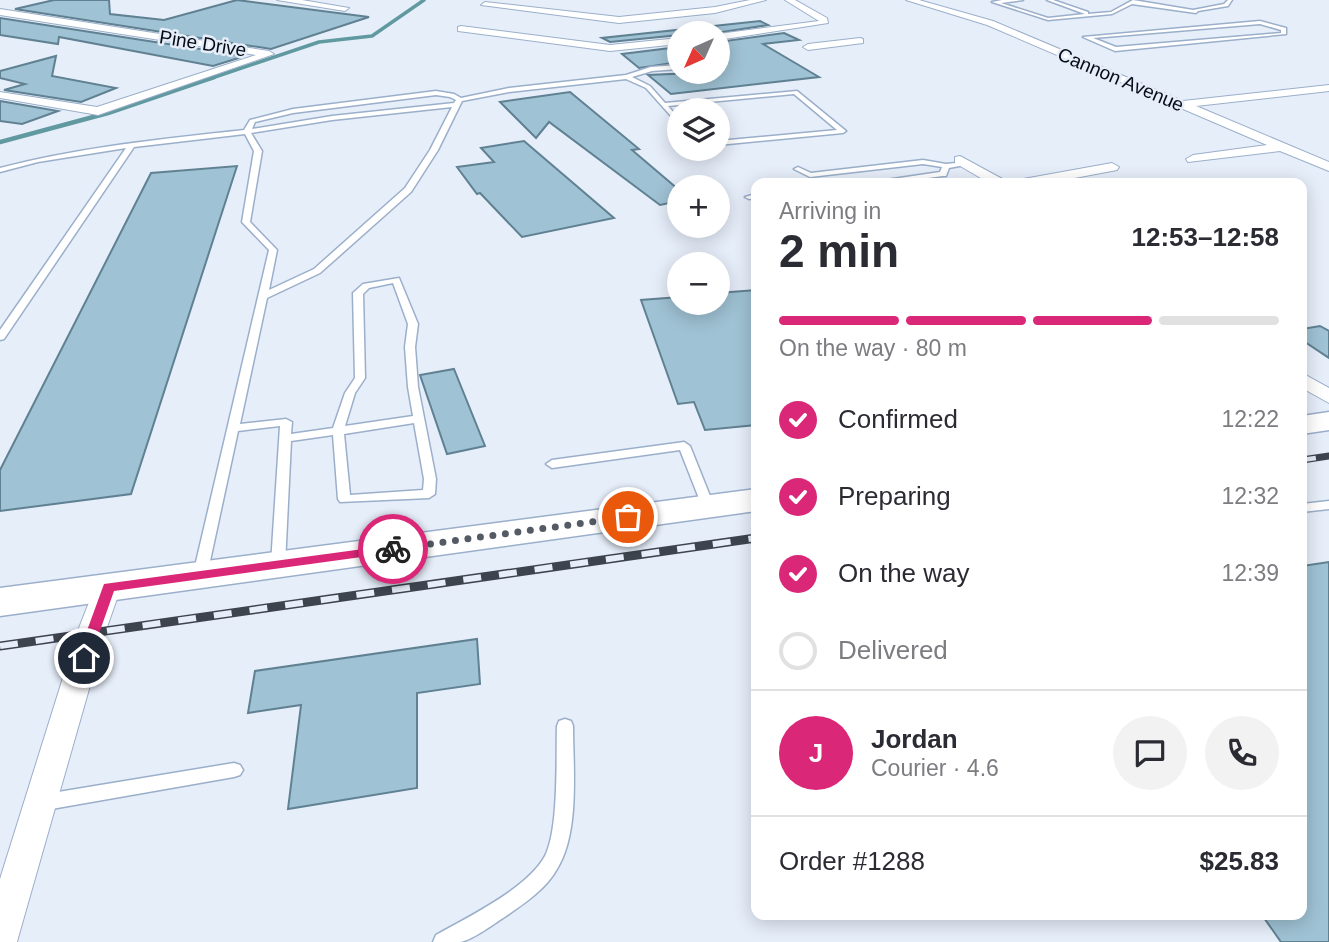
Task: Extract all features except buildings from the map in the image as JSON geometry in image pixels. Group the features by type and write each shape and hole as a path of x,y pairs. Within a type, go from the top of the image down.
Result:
{"main road":[{"path":"1307,424 1329,421"},
{"path":"0,602 751,501"}],"street":[{"path":"281,0 348,6 330,18"},
{"path":"474,13 488,2 570,16 619,20 715,10 762,0"},
{"path":"730,36 818,24 824,20 789,0"},
{"name":"Cannon Avenue","path":"910,0 990,23 1329,167"},
{"path":"650,3 673,14"},
{"name":"Pine Drive","path":"0,12 269,54 98,111 0,95"},
{"path":"523,37 570,16"},
{"path":"791,28 832,44"},
{"path":"461,29 610,48 667,42"},
{"path":"808,47 860,41"},
{"path":"1181,104 1329,88"},
{"path":"1193,159 1282,147"},
{"path":"963,162 991,178"},
{"path":"1051,178 1112,167"},
{"path":"1307,382 1329,397"},
{"path":"0,938 108,587"}],"lane":[{"path":"1021,0 994,2 1048,19 1112,13 1135,1 1196,12 1231,24 1260,22 1284,29 1283,34 1115,49 1086,37 1231,24"},
{"path":"1049,0 1093,15"},
{"path":"1196,12 1226,5 1230,0"},
{"path":"1312,5 1329,3"},
{"path":"0,170 38,160 132,145 458,103 509,90 627,77 650,69 667,67"},
{"path":"627,77 648,87 667,109"},
{"path":"730,99 795,92 843,131 730,142"},
{"path":"247,132 252,121 317,108 436,93 452,95 458,103"},
{"path":"262,297 317,271 408,190 434,150 458,103"},
{"path":"201,575 273,250 246,222 258,151 247,132"},
{"path":"0,337 132,145"},
{"path":"798,169 810,175 923,162 946,166 963,162"},
{"path":"911,178 943,174 946,166"},
{"path":"396,280 413,324 410,346 413,387 430,479 429,494 344,499 338,431 349,393 360,378 358,293 366,286 396,280"},
{"path":"285,438 419,419"},
{"path":"233,428 286,422 278,564"},
{"path":"552,464 684,446 708,506"},
{"path":"1307,507 1329,505"},
{"path":"443,942 522,893 552,861 562,817 565,726"},
{"path":"40,803 234,770"}],"waterway":[{"path":"209,79 319,42 372,36 424,0"},
{"path":"0,142 108,113 214,77"}],"railway":[{"path":"1307,459 1329,456"},
{"path":"0,646 751,539"}],"way so far":[{"path":"393,549 628,517"}],"route":[{"path":"84,658 108,587 393,549"}]}
